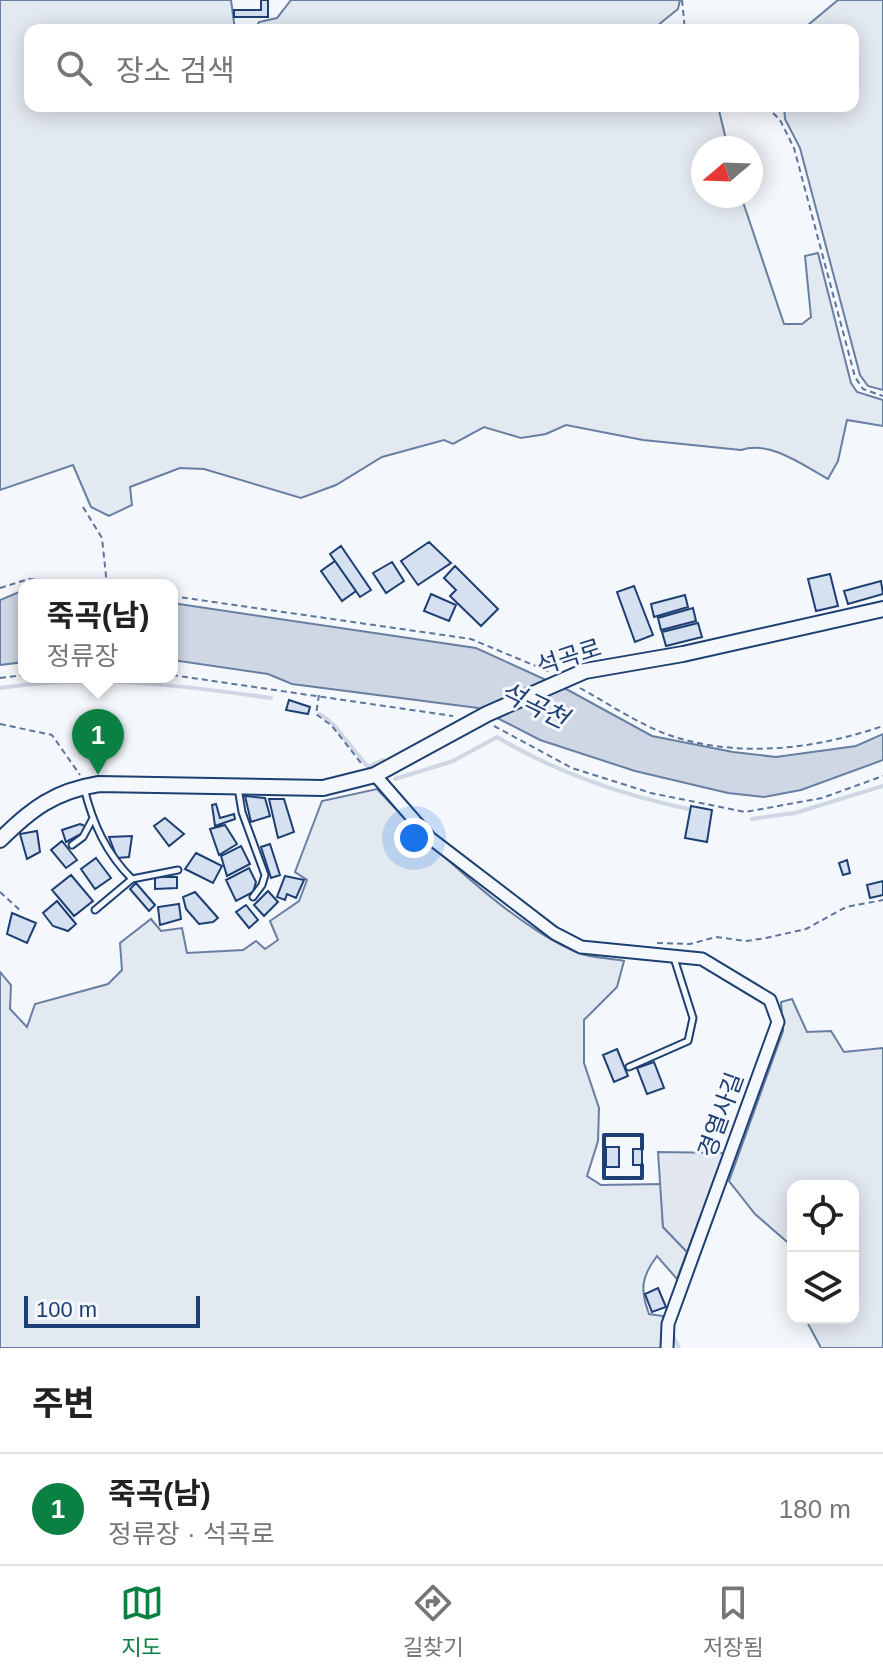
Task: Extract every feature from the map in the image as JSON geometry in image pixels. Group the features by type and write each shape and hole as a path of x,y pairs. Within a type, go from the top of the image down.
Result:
{"street":[{"name":"석곡로","path":"0,840 38,804 99,784 323,788 375,775 480,718 585,671 683,654 883,609"},
{"name":"경열사길","path":"375,775 430,838 554,933 581,947 702,959 749,984 770,1000 778,1022 668,1324 667,1348"}],"lane":[{"path":"84,787 92,819 111,858 132,879"},
{"path":"238,787 242,812 265,875 253,897"},
{"path":"72,845 83,837 92,819"},
{"path":"95,910 132,879 178,870"},
{"path":"629,1067 688,1041 693,1018 674,957"}],"path":[{"path":"682,0 684,24"},
{"path":"772,112 780,120 794,148 855,377 863,389 883,396"},
{"path":"83,507 102,538 106,579"},
{"path":"178,597 471,639 678,738 719,745 804,748 883,726"},
{"path":"178,676 480,718 572,768 651,793 745,812 772,810 822,798 883,776"},
{"path":"320,694 316,714 332,726 366,770 375,775"},
{"path":"0,724 24,732 52,735 82,777 84,787"},
{"path":"0,892 22,912"},
{"path":"653,955 657,943 662,940 690,944 716,937 746,941 766,938 806,929 846,907 883,900"}],"shaded area":[{"path":"0,0 231,0 234,24 24,24 24,112 719,112 725,136 691,136 691,208 745,208 784,324 802,324 811,317 805,256 818,253 851,383 857,392 883,400 883,426 847,420 838,461 828,479 786,456 763,448 741,450 643,440 566,425 546,434 521,438 484,427 453,444 444,440 382,457 336,485 301,498 204,469 180,468 130,487 132,505 109,516 91,507 73,465 0,490"},
{"path":"291,0 680,0 678,9 659,24 258,24 277,18"},
{"path":"838,0 883,0 883,390 868,386 860,375 800,148 784,112 859,112 859,24 809,24"},
{"path":"377,789 470,880 525,922 576,952 624,961 617,987 584,1020 584,1063 599,1108 598,1141 587,1176 601,1185 661,1184 663,1227 687,1252 677,1279 657,1256 645,1277 643,1291 649,1314 663,1316 662,1348 0,1348 0,972 11,985 10,1009 27,1027 35,1004 108,984 122,970 120,943 151,919 161,931 182,928 187,953 243,950 256,941 265,949 278,940 270,921 299,901 307,880 295,872 322,801"},
{"path":"792,999 807,1032 831,1031 844,1052 883,1048 883,1348 821,1348 808,1324 859,1324 859,1180 787,1180 787,1242 755,1214 729,1181 783,1031 781,1002"},
{"path":"658,1152 724,1153 687,1252 663,1227"}],"water":[{"path":"18,592 18,663 0,665 0,600"},
{"name":"석곡천","path":"178,604 476,648 568,690 652,736 776,757 856,746 883,734 883,760 801,790 764,797 728,793 635,771 540,740 478,708 292,684 268,674 178,661"}],"building":[{"path":"261,0 268,0 268,17 234,17 234,10 261,10"},
{"path":"429,542 451,563 418,585 401,561"},
{"path":"341,546 371,590 360,597 330,554"},
{"path":"335,561 356,591 342,601 321,571"},
{"path":"392,562 404,581 386,593 373,573"},
{"path":"455,566 498,609 481,626 450,596 456,590 444,578"},
{"path":"830,574 838,606 816,611 808,579"},
{"path":"881,581 883,594 848,604 844,591"},
{"path":"634,586 653,635 635,642 617,592"},
{"path":"431,594 456,605 449,621 424,611"},
{"path":"685,595 688,607 654,617 651,604"},
{"path":"693,608 696,621 661,630 658,618"},
{"path":"698,623 702,637 666,646 662,632"},
{"path":"289,700 310,707 308,714 286,710"},
{"path":"245,796 265,798 270,816 251,822"},
{"path":"269,799 284,799 294,832 278,838"},
{"path":"216,804 220,818 234,814 235,819 215,826 212,805"},
{"path":"691,806 712,810 707,842 685,838"},
{"path":"165,818 184,834 169,846 154,826"},
{"path":"80,824 85,826 83,833 66,842 62,830"},
{"path":"225,825 237,844 219,855 210,829"},
{"path":"37,831 40,852 27,859 20,834"},
{"path":"132,836 129,857 117,858 109,837"},
{"path":"62,841 77,860 66,868 51,850"},
{"path":"270,844 280,875 271,878 261,847"},
{"path":"241,846 250,864 227,876 221,856"},
{"path":"196,853 222,866 213,883 185,869"},
{"path":"96,858 111,878 95,889 81,869"},
{"path":"847,860 850,873 843,875 839,863"},
{"path":"249,868 256,882 253,892 236,901 226,880"},
{"path":"71,875 93,901 74,916 52,890"},
{"path":"285,876 304,880 296,898 287,894 285,900 277,897"},
{"path":"155,877 177,877 177,888 155,889"},
{"path":"883,881 883,895 870,898 867,885"},
{"path":"136,883 155,905 149,911 130,889"},
{"path":"268,891 278,902 264,916 254,905"},
{"path":"195,892 218,918 213,922 199,924 186,909 183,897"},
{"path":"57,901 76,924 68,931 53,926 43,913"},
{"path":"179,904 181,919 160,925 158,907"},
{"path":"246,905 258,920 249,928 236,912"},
{"path":"12,913 36,923 27,943 7,934"},
{"path":"617,1049 628,1076 614,1082 603,1055"},
{"path":"654,1062 664,1088 647,1094 637,1068"},
{"path":"606,1147 619,1147 619,1167 606,1167"},
{"path":"633,1149 642,1149 642,1165 633,1165"},
{"path":"658,1288 666,1307 652,1312 645,1294"}],"waterway":[{"path":"0,688 51,683"},
{"path":"136,683 271,698"},
{"path":"320,714 333,724 368,767 383,760"},
{"path":"395,779 453,761 497,737 590,781 688,809"},
{"path":"752,819 795,813 883,786"},
{"path":"672,1334 679,1348"}],"wall":[{"path":"642,1149 642,1135 604,1135 604,1178 642,1178 642,1165"}],"place":[{"name":"죽곡(남)","path":"98,775"}]}
